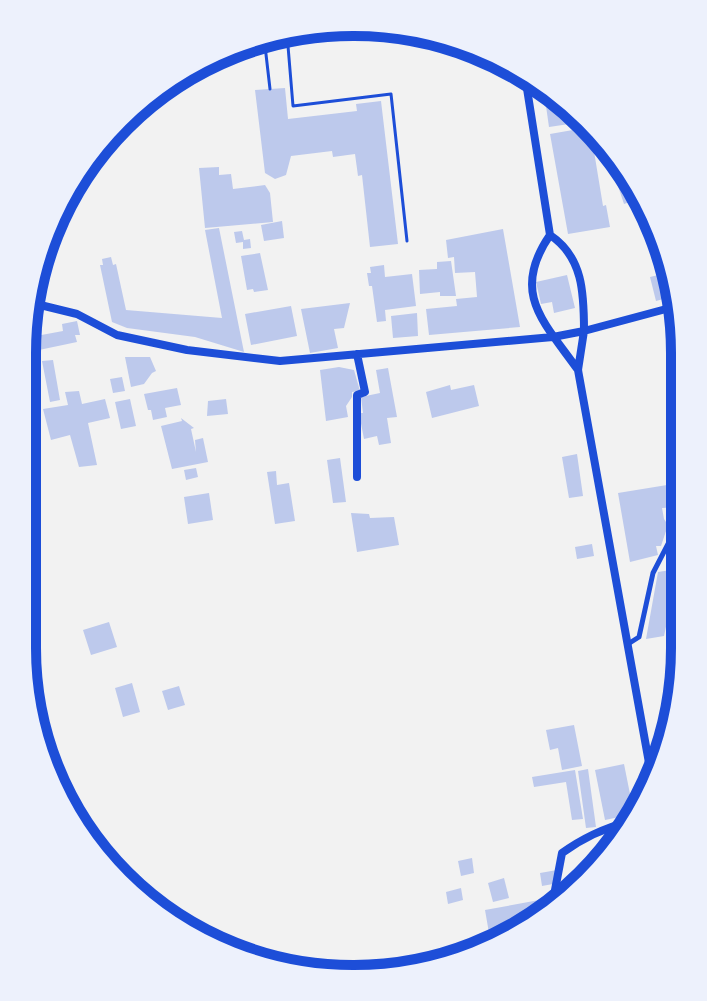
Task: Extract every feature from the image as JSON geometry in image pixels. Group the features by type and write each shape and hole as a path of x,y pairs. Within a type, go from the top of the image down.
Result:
{"street":[{"path":"527,88 550,235 540,250 531,276 534,304 553,337 578,370"},
{"path":"550,235 565,246 576,265 584,308 578,370 649,763"},
{"path":"40,305 77,314 117,335 187,350 280,361 553,337 667,309"},
{"path":"357,354 365,392 357,395 357,477"},
{"path":"555,892 562,853 603,828 617,824"}],"lane":[{"path":"628,644 639,637 653,573 671,538"}],"path":[{"path":"288,43 293,106 391,94 407,241"},
{"path":"265,49 270,89"}],"building":[{"path":"285,88 288,119 357,111 356,104 381,101 398,244 370,247 362,175 358,176 355,154 333,157 332,151 291,156 286,175 275,179 265,173 255,90"},
{"path":"545,101 572,124 549,127"},
{"path":"578,129 593,145 603,206 606,205 610,227 568,234 550,134"},
{"path":"219,167 219,175 231,174 233,189 265,185 270,193 273,222 205,228 199,168"},
{"path":"617,177 632,201 624,204"},
{"path":"282,221 284,238 264,241 261,225"},
{"path":"219,228 244,352 195,337 127,328 112,322 100,265 103,265 102,259 111,257 113,265 116,264 126,310 222,318 205,230"},
{"path":"503,229 520,327 429,335 426,309 457,306 456,299 477,297 475,272 455,273 454,257 448,258 446,240"},
{"path":"242,231 244,240 250,239 251,248 243,249 243,242 236,243 234,232"},
{"path":"260,253 268,290 254,292 253,289 247,290 241,256"},
{"path":"451,261 456,296 440,296 440,292 420,294 419,270 437,269 437,262"},
{"path":"384,265 385,277 412,274 416,306 385,310 386,321 377,322 367,273 371,273 370,267"},
{"path":"661,274 666,298 656,301 650,277"},
{"path":"567,275 575,308 554,313 552,302 541,304 536,282"},
{"path":"350,303 344,328 334,329 338,348 310,353 301,309"},
{"path":"291,306 297,336 251,345 245,314"},
{"path":"417,313 418,336 393,338 391,316"},
{"path":"77,321 80,335 75,335 77,342 39,350 37,336 63,331 62,324"},
{"path":"125,357 150,357 156,371 144,384 131,387"},
{"path":"53,360 60,400 50,402 42,361"},
{"path":"339,367 354,370 360,391 352,392 346,406 348,417 326,421 320,370"},
{"path":"388,368 397,417 387,418 391,443 379,445 377,436 364,439 359,413 363,413 361,397 380,393 376,370"},
{"path":"122,377 125,391 113,393 110,379"},
{"path":"450,385 451,390 474,385 479,406 432,418 426,392"},
{"path":"177,388 181,405 165,408 167,417 153,420 144,394"},
{"path":"79,391 82,404 105,399 110,418 88,423 97,465 79,467 70,435 51,440 43,409 68,405 65,392"},
{"path":"130,399 136,426 121,429 115,402"},
{"path":"226,399 228,414 207,416 208,401"},
{"path":"181,418 194,428 191,429 196,452 195,440 203,438 208,462 172,469 161,426 182,421"},
{"path":"577,454 583,496 569,498 562,457"},
{"path":"340,458 346,502 333,503 327,460"},
{"path":"196,468 198,477 186,480 184,470"},
{"path":"276,471 277,485 289,483 295,521 275,524 267,472"},
{"path":"671,475 671,507 662,508 668,525 661,546 656,546 658,555 630,562 618,493 667,485 666,476"},
{"path":"209,493 213,520 188,524 184,497"},
{"path":"351,513 369,514 370,518 394,517 399,545 357,552"},
{"path":"592,544 594,556 577,559 575,547"},
{"path":"671,570 671,621 667,622 664,636 646,639 658,572"},
{"path":"109,622 117,647 91,655 83,630"},
{"path":"132,683 140,712 123,717 115,688"},
{"path":"179,686 185,705 168,710 162,691"},
{"path":"574,725 582,766 562,770 558,748 550,750 546,730"},
{"path":"624,764 631,800 622,817 605,820 595,770"},
{"path":"588,769 596,827 586,828 578,771"},
{"path":"575,770 583,819 572,820 566,782 534,787 532,777"},
{"path":"472,858 474,873 461,876 458,861"},
{"path":"557,870 553,884 542,886 540,873"},
{"path":"504,878 509,898 493,902 488,883"},
{"path":"461,888 463,900 448,904 446,892"},
{"path":"548,898 489,933 485,910"}]}
